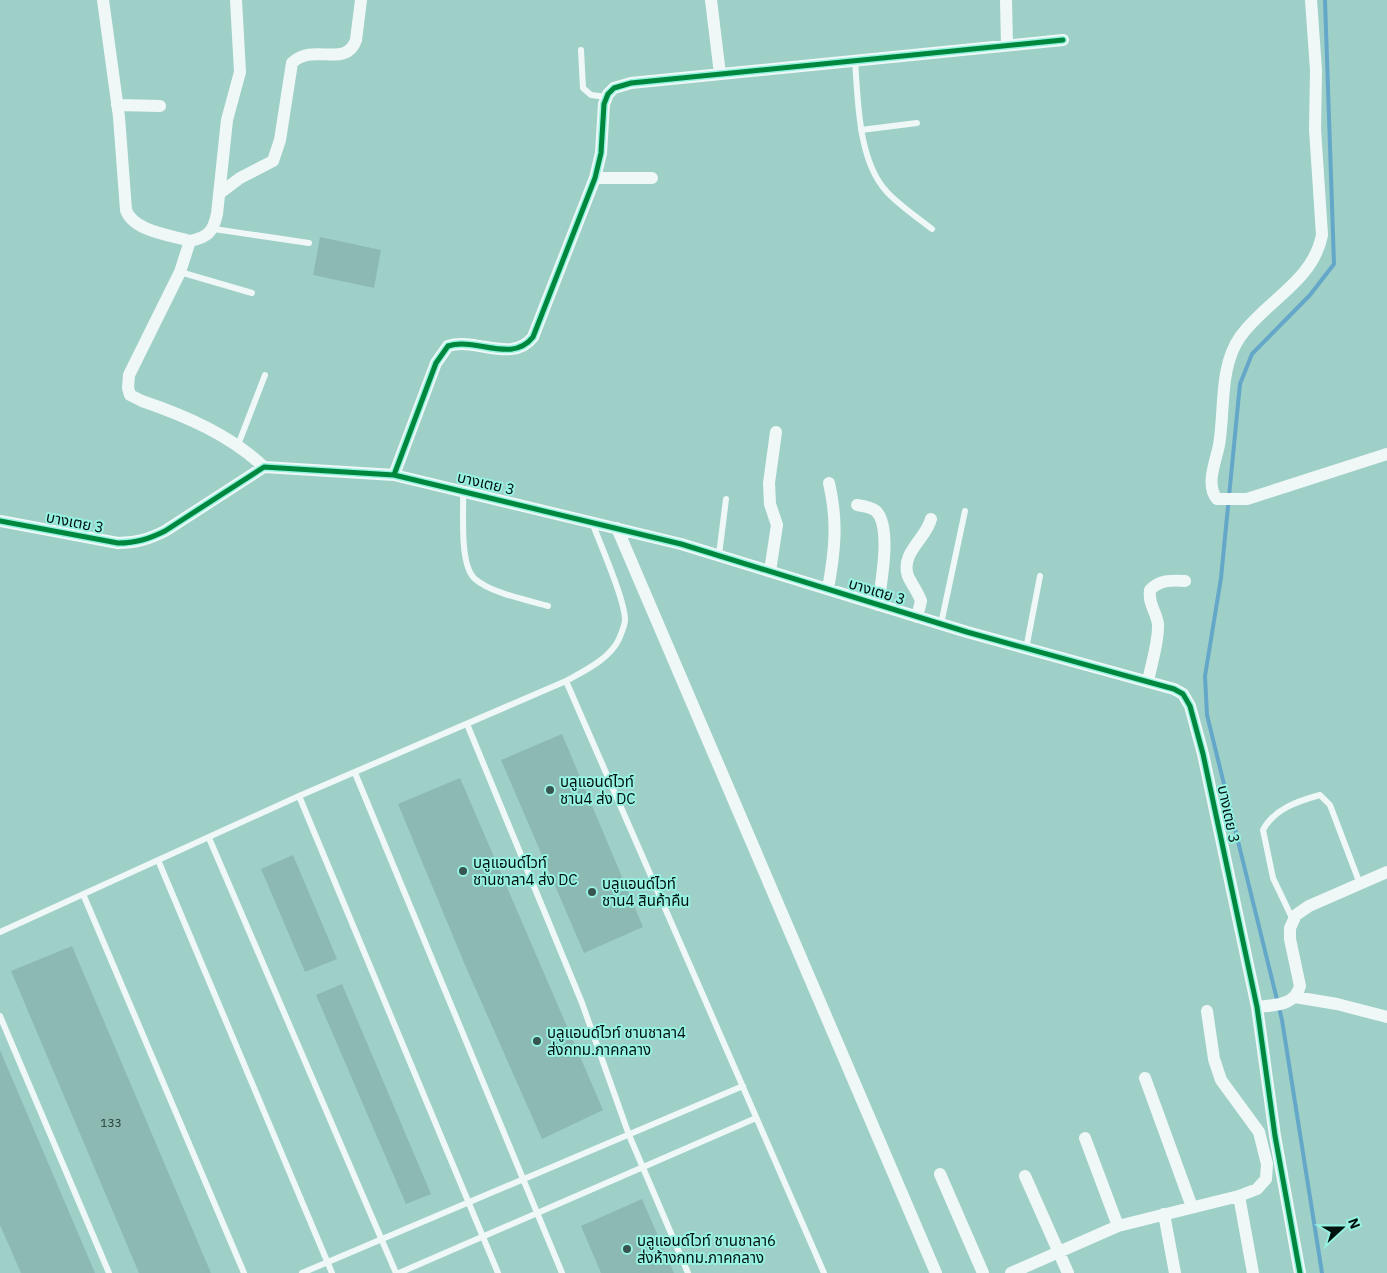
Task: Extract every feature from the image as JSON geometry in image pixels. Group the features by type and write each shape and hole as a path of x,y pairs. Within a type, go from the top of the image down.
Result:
{"street":[{"path":"104,0 128,218 138,225 190,241 203,238 214,229 220,193 227,120 240,72 236,0"},
{"path":"220,193 240,178 273,161 280,140 292,63 298,56 307,53 341,55 348,52 354,46 356,40 361,0"},
{"path":"711,0 720,74"},
{"path":"1006,0 1007,45"},
{"path":"1311,0 1316,70 1315,129 1320,243 1315,260 1256,319 1240,337 1231,354 1220,436 1210,486 1217,499 1236,500 1265,494 1387,454"},
{"path":"394,475 436,363 448,346 464,342 512,350 528,343 533,336 595,178 601,153 604,104 614,88 621,85 720,74 1063,40"},
{"path":"117,105 160,106"},
{"path":"595,178 652,178"},
{"path":"190,241 180,272 129,375 128,388 130,395 223,436 238,445 264,467"},
{"path":"770,571 777,525 770,504 770,483 776,432"},
{"name":"บางเตย 3","path":"0,521 118,543 134,543 150,539 165,531 264,467 394,475 463,490 719,555 940,624 1174,689 1183,694 1190,706 1203,754 1263,1006 1275,1136 1300,1273"},
{"path":"828,589 836,547 835,508 829,483"},
{"path":"857,505 871,508 877,512 882,521 884,537 878,605"},
{"path":"917,617 922,601 907,574 908,562 910,553 924,536 932,519"},
{"path":"617,528 936,1273"},
{"path":"1148,682 1158,626 1156,616 1150,607 1150,590 1155,584 1184,581"},
{"path":"1291,1000 1300,986 1290,939 1293,920 1300,911 1309,906 1387,872"},
{"path":"1263,1006 1291,1000 1337,1004 1387,1017"},
{"path":"1011,1273 1118,1226 1239,1196 1257,1189 1266,1179 1267,1164 1259,1132 1220,1080 1214,1059 1207,1012"},
{"path":"1144,1078 1192,1207"},
{"path":"1085,1138 1118,1226"},
{"path":"940,1174 984,1273"},
{"path":"1025,1176 1068,1273"},
{"path":"1239,1196 1253,1273"},
{"path":"1164,1214 1175,1273"}],"lane":[{"path":"580,50 583,88 591,95 607,97"},
{"path":"855,60 861,130 876,175 887,192 932,229"},
{"path":"861,130 916,123"},
{"path":"214,229 309,243"},
{"path":"180,272 252,293"},
{"path":"238,445 265,374"},
{"path":"463,490 465,562 474,578 490,588 548,606"},
{"path":"719,555 726,499"},
{"path":"940,624 965,511"},
{"path":"0,932 299,796 566,681 590,668 608,653 619,640 625,621 618,593 592,522"},
{"path":"1026,649 1040,576"},
{"path":"566,681 824,1273"},
{"path":"467,724 582,1003 629,1134 688,1273"},
{"path":"355,773 562,1273"},
{"path":"1293,920 1273,878 1263,830 1270,819 1282,809 1320,795 1325,797 1330,805 1360,884"},
{"path":"299,796 498,1273"},
{"path":"209,838 381,1239 398,1273 756,1118"},
{"path":"158,860 332,1273"},
{"path":"83,894 244,1273"},
{"path":"0,1016 110,1273"},
{"path":"302,1273 742,1086"}],"building":[{"path":"320,237 381,250 374,288 313,275"},
{"path":"562,734 643,927 584,953 501,760"},
{"path":"460,778 603,1110 542,1139 465,965 398,804"},
{"path":"293,855 337,959 305,972 261,869"},
{"path":"72,946 211,1273 139,1273 11,971"},
{"path":"342,984 431,1194 406,1204 316,995"},
{"path":"0,1050 95,1273 21,1273 0,1225"},
{"name":"บลูแอนด์ไวท์ ชานชาลา6 ส่งห้างกทม.ภาคกลาง","path":"642,1199 674,1273 601,1273 581,1226"}],"waterway":[{"path":"1322,1273 1282,1020 1207,715 1205,676 1221,578 1240,384 1252,354 1310,295 1334,264 1325,0"}],"cycle path":[{"path":"394,475 436,363 448,346 459,344 515,349 524,345 533,337 595,178 601,153 604,104 608,94 614,88 631,83 1063,40"},
{"path":"0,521 118,543 131,542 165,531 264,467 394,475 681,544 967,632 1174,689 1183,694 1190,706 1203,754 1257,1007 1275,1136 1300,1273"}],"place":[{"name":"บลูแอนด์ไวท์ ชาน4 ส่ง DC","path":"550,790"},
{"name":"บลูแอนด์ไวท์ ชานชาลา4 ส่ง DC","path":"463,871"},
{"name":"บลูแอนด์ไวท์ ชาน4 สินค้าคืน","path":"592,892"},
{"name":"บลูแอนด์ไวท์ ชานชาลา4 ส่งกทม.ภาคกลาง","path":"537,1041"},
{"name":"บลูแอนด์ไวท์ ชานชาลา6 ส่งห้างกทม.ภาคกลาง","path":"627,1249"}]}
